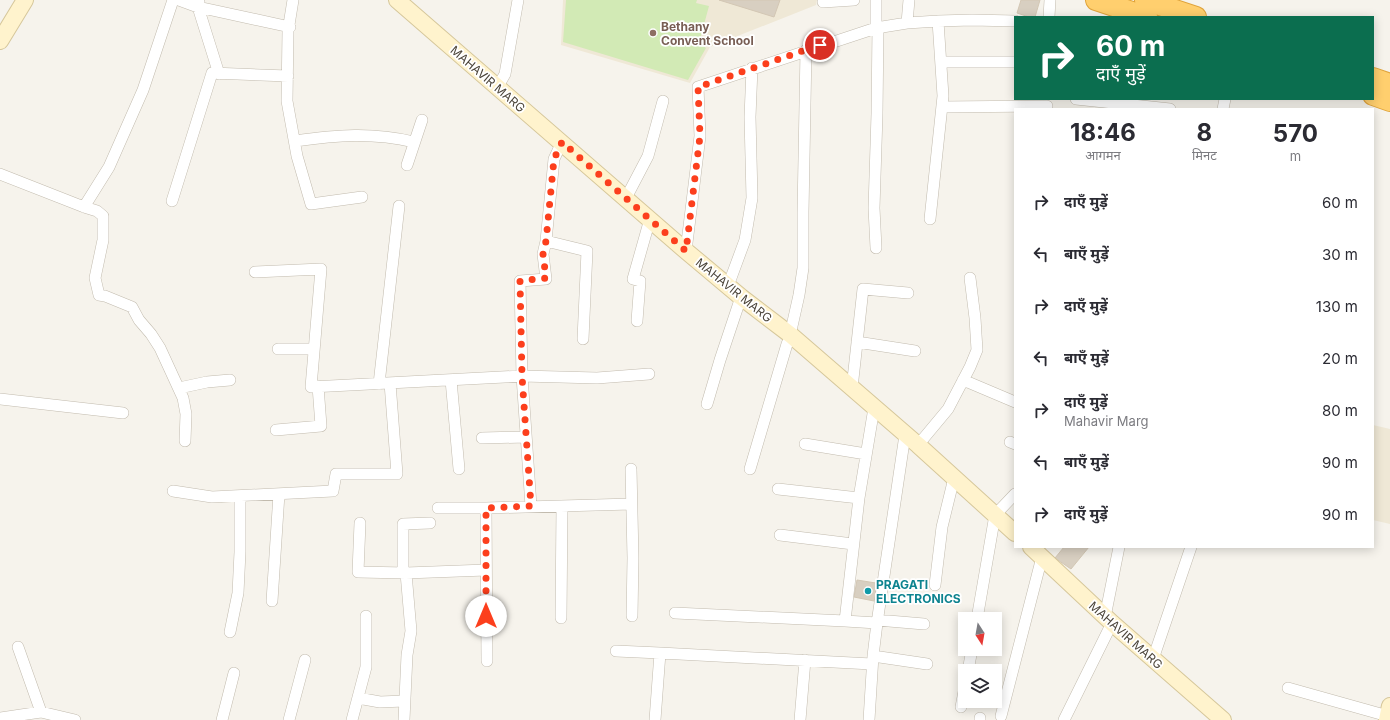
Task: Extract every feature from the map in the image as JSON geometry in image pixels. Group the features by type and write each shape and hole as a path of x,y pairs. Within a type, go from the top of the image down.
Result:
{"highway":[{"path":"1096,0 1144,16"},
{"path":"1145,0 1193,16"},
{"path":"1374,78 1390,84"},
{"path":"1374,95 1390,101"}],"street":[{"path":"0,41 25,0"},
{"path":"84,207 109,167 143,90 173,0"},
{"path":"179,0 290,26"},
{"path":"293,0 288,31 288,101 297,156 311,204 362,197"},
{"name":"MAHAVIR MARG","path":"397,0 686,251 741,297 791,335 918,445 1014,532"},
{"path":"497,88 505,74 518,0"},
{"path":"823,2 854,0"},
{"path":"876,0 877,114 874,208 876,248"},
{"path":"907,23 909,0"},
{"path":"1049,16 1050,0"},
{"path":"199,4 219,74"},
{"path":"930,219 943,96 938,21"},
{"path":"686,251 700,136 698,87 806,50 877,28 907,23 938,21 1014,21"},
{"path":"750,469 791,335 803,268 806,50"},
{"path":"941,62 1014,62"},
{"path":"728,286 745,240 752,198 750,117 752,68"},
{"path":"172,201 212,73 288,76"},
{"path":"1085,100 1161,108"},
{"path":"626,198 648,156 663,101"},
{"path":"942,107 1047,105"},
{"path":"407,165 422,120"},
{"path":"294,141 325,137 362,135 392,137 414,142"},
{"path":"531,506 522,376 520,281 546,278 543,254 546,241 554,159 562,142"},
{"path":"0,174 97,211 103,216 103,240 94,278 99,295 132,307 138,320 151,334 160,348 183,398 186,414 185,441"},
{"path":"172,491 212,497 333,491 336,474 397,474 384,383 398,206"},
{"path":"637,321 640,281 633,279 650,219"},
{"path":"546,241 587,251 583,339"},
{"path":"255,272 321,269 310,387 522,376 597,378 649,374"},
{"path":"918,445 948,410 977,350 970,278"},
{"path":"852,388 863,289 908,294"},
{"path":"707,404 741,297"},
{"path":"857,342 915,351"},
{"path":"278,349 314,349"},
{"path":"179,388 207,382 230,380"},
{"path":"451,380 459,469"},
{"path":"963,380 1014,402"},
{"path":"276,430 321,426 318,386"},
{"path":"0,399 123,414"},
{"path":"845,621 859,498 874,408"},
{"path":"869,720 877,621 905,434"},
{"path":"482,438 526,437"},
{"path":"805,444 866,454"},
{"path":"630,469 632,616"},
{"path":"935,585 942,527 954,478"},
{"path":"778,489 859,498"},
{"path":"272,601 279,494"},
{"path":"978,612 995,515 1014,495"},
{"path":"230,632 238,593 240,496"},
{"path":"438,508 531,506 562,507 631,504"},
{"path":"562,507 562,618"},
{"path":"486,508 487,661"},
{"path":"360,523 358,572 405,573 486,570"},
{"path":"404,720 407,655 411,631 405,573 403,524 430,523"},
{"path":"780,535 853,544"},
{"path":"1064,720 1108,620 1120,548"},
{"path":"1153,659 1191,548"},
{"path":"1001,716 1037,552"},
{"name":"MAHAVIR MARG","path":"1037,552 1108,620 1223,720"},
{"path":"675,613 924,624"},
{"path":"352,720 366,667 366,616"},
{"path":"18,647 41,712"},
{"path":"616,651 805,660 873,660 927,664"},
{"path":"654,720 660,654"},
{"path":"289,720 305,660"},
{"path":"800,720 805,660"},
{"path":"222,720 234,673"},
{"path":"1288,688 1388,714"},
{"path":"358,698 380,702 404,701"},
{"path":"0,718 41,712 75,720"}],"shaded area":[{"name":"Bethany Convent School","path":"563,0 817,0 816,5 710,47 690,83 561,45"},
{"path":"1374,425 1390,429 1390,524 1374,520"}],"green space":[{"name":"Bethany Convent School","path":"566,0 697,0 696,3 709,6 699,43 706,48 688,80 563,42"}],"building":[{"path":"719,0 780,0 774,17"},
{"path":"1021,0 1040,0 1035,16 1026,16 1017,13"},
{"path":"1063,548 1088,548 1071,569 1055,558"},
{"name":"PRAGATI ELECTRONICS","path":"857,580 882,584 879,602 854,597"}],"place":[{"name":"Bethany Convent School","path":"653,33"},
{"name":"PRAGATI ELECTRONICS","path":"868,591"}],"route":[{"path":"486,616 486,508 531,506 522,376 520,281 546,278 543,254 546,241 554,159 562,142 686,251 700,136 698,87 820,45"}]}
